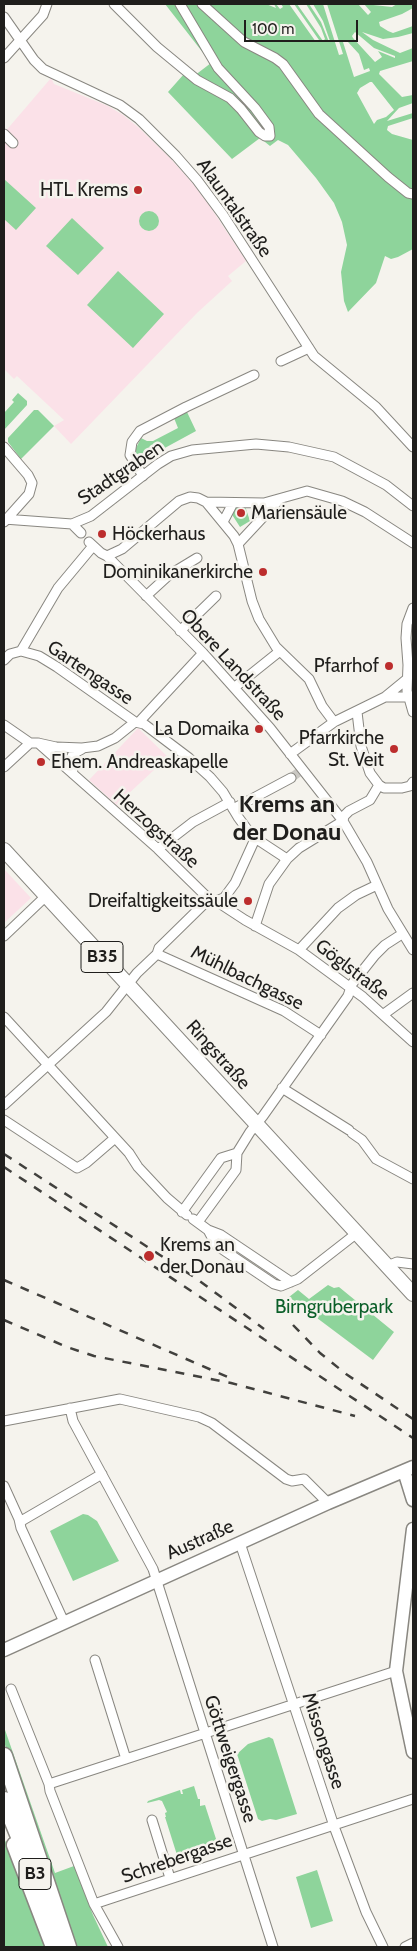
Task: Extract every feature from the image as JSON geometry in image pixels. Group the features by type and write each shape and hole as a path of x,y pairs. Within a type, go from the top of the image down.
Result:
{"highway":[{"path":"4,1756 67,1947"},
{"name":"B3","path":"4,1800 67,1947"},
{"name":"B3","path":"4,1815 54,1947"},
{"path":"4,1828 16,1849"}],"main road":[{"name":"Ringstraße","path":"4,850 43,900 128,985 387,1266"},
{"name":"B35","path":"387,1266 413,1294"},
{"name":"Austraße","path":"4,1650 328,1503 409,1469"},
{"path":"409,1469 413,1500"},
{"path":"413,1529 396,1671 413,1752"}],"street":[{"path":"4,58 43,15 47,4"},
{"path":"114,4 157,47 197,80 230,98 259,132 265,136 270,136 268,128 255,108 218,68 180,4"},
{"path":"202,4 244,42 283,64 319,114 388,177 408,193 413,194"},
{"name":"Alauntalstraße","path":"4,17 34,60 43,69 120,105 138,119 176,156 223,215 309,348 320,361 376,406 413,447"},
{"path":"4,134 13,143"},
{"path":"281,361 309,348"},
{"path":"143,476 130,455 132,442 140,431 186,406 254,375"},
{"name":"Stadtgraben","path":"72,524 91,516 171,456 192,450 256,444 305,450 334,457 386,485 413,506"},
{"path":"4,447 28,475 32,483 29,494 4,521"},
{"path":"206,502 271,502 291,494 307,491 329,496 365,512 413,543"},
{"path":"107,556 122,548 179,501 190,497 206,502 238,544 252,601 259,620 280,651 309,679 322,706 334,722"},
{"path":"238,544 280,500"},
{"path":"223,522 233,503"},
{"path":"254,503 260,521"},
{"path":"4,521 72,524 81,533"},
{"name":"Obere Landstraße","path":"21,651 58,588 91,544 100,553 107,556 203,653 235,687 290,754 297,773 343,821 358,845 388,909 413,950"},
{"path":"146,596 169,576 197,558"},
{"path":"180,631 216,596"},
{"path":"413,608 407,624 406,638 408,697 413,712"},
{"path":"4,660 10,654 21,651"},
{"name":"Gartengasse","path":"21,651 39,656 57,667 202,769 223,792 245,828 258,841"},
{"path":"235,687 280,651"},
{"path":"4,767 34,743 56,747 82,748 107,743 137,722 203,653"},
{"path":"290,754 334,722 358,712 385,697 407,679"},
{"path":"385,697 408,697"},
{"path":"358,712 361,746 370,773 379,785 384,788 412,787"},
{"name":"Herzogstraße","path":"4,725 34,743 73,774 213,900 255,926"},
{"path":"73,774 71,758 73,754 82,748"},
{"path":"158,850 193,822 274,788 297,773"},
{"path":"255,926 269,884 287,859 320,833 343,821 344,816 349,811 365,804 376,792 379,785"},
{"path":"4,1105 106,1012 137,973 157,954 159,948 165,942 213,900 224,898 258,841 287,859"},
{"path":"299,950 338,908 356,895 377,885"},
{"path":"4,936 43,900"},
{"name":"Göglstraße","path":"255,926 299,950 351,988 384,1014 413,1042"},
{"path":"190,1217 236,1170 237,1153 348,996 352,984 375,954 402,934"},
{"name":"Mühlbachgasse","path":"157,954 284,1011 320,1034"},
{"path":"384,1014 413,993"},
{"path":"4,1017 129,1153 138,1167 190,1217 292,1282 357,1234"},
{"path":"282,1088 351,1131 362,1140 376,1159 413,1179"},
{"path":"4,1120 77,1168 86,1163 115,1138"},
{"path":"190,1217 221,1158 237,1153"},
{"path":"387,1266 397,1262 413,1264"},
{"path":"4,1422 120,1400 207,1420 286,1479 292,1481 304,1479 328,1503"},
{"name":"Göttweigergasse","path":"70,1408 72,1421 154,1569 273,1947"},
{"path":"20,1523 22,1520 102,1474"},
{"path":"4,1486 64,1622"},
{"name":"Missongasse","path":"240,1543 333,1824 366,1912 383,1947"},
{"path":"95,1660 126,1759"},
{"path":"49,1784 396,1671"},
{"path":"11,1689 94,1904 117,1947"},
{"name":"Schrebergasse","path":"94,1904 413,1799"},
{"path":"152,1820 170,1878"},
{"path":"405,1947 413,1943"}],"shaded area":[{"path":"51,78 54,84 108,106 138,127 194,185 246,261 228,276 232,281 197,313 71,444 54,426 64,420 17,376 14,379 4,369 4,133"},
{"path":"138,728 168,757 126,796 128,798 119,807 89,780"},
{"path":"4,869 31,898 4,923"}],"green space":[{"path":"165,4 266,4 276,8 274,4 276,4 280,9 283,7 281,4 289,4 316,42 319,40 294,4 297,4 323,41 325,39 321,28 306,4 309,4 321,22 329,42 323,21 313,4 323,4 339,55 343,54 327,4 358,4 368,15 371,12 364,4 392,7 397,4 413,4 413,8 402,14 379,22 380,26 393,33 413,26 413,33 383,39 362,32 373,40 400,53 413,48 413,61 380,71 379,74 402,97 413,95 413,103 399,108 387,121 413,113 413,118 388,126 387,130 392,134 413,140 413,187 411,190 408,190 303,99 413,197 413,249 391,259 385,256 376,283 348,312 344,301 341,272 347,245 342,222 334,203 316,178 288,145 278,140 270,146 260,138 232,159 168,92 184,74 190,79 211,63","holes":["355,32 374,48 395,56 395,58 378,51 382,57 375,62 353,38 352,36","343,42 348,42 359,54 364,70 369,68 370,71 354,77","372,82 394,110 386,117 377,120 374,124 357,93 360,88"]},
{"path":"4,179 36,208 16,230 4,219"},
{"path":"149,211 156,214 159,221 156,228 149,231 142,228 139,221 142,214"},
{"path":"72,218 104,248 78,275 46,246"},
{"path":"118,271 164,314 133,348 87,305"},
{"path":"18,393 27,401 27,405 4,430 4,413 14,402 12,400"},
{"path":"34,410 38,410 54,426 21,459 8,442 8,438"},
{"path":"187,412 196,431 139,462 135,455 135,450 141,438 153,441 178,428 174,418"},
{"path":"245,506 250,521 240,527 231,513 235,507"},
{"name":"Birngruberpark","path":"328,1285 334,1288 339,1287 394,1332 373,1360 289,1297 298,1290 309,1299"},
{"path":"83,1514 97,1521 119,1561 73,1581 50,1531"},
{"path":"4,1727 55,1873 74,1866 108,1947 74,1947 4,1742"},
{"path":"269,1737 273,1739 297,1814 276,1820 262,1821 258,1819 237,1754 248,1744"},
{"path":"194,1786 198,1799 200,1799 200,1806 205,1805 217,1842 177,1855 165,1817 167,1812 162,1801 147,1803 180,1790 181,1794 183,1794 182,1790"},
{"path":"4,1838 8,1847 48,1947 4,1947"},
{"path":"317,1870 333,1921 311,1928 296,1877"}],"tunnel":[{"path":"291,778 299,772"}],"railway":[{"path":"4,1154 197,1279 264,1329"},
{"path":"4,1167 413,1438"},
{"path":"4,1280 230,1378"},
{"path":"4,1320 67,1347 94,1356 231,1383 355,1416"},
{"path":"293,1325 320,1353 346,1374 413,1419"}],"place":[{"name":"HTL Krems","path":"138,190"},
{"name":"Mariensäule","path":"241,513"},
{"name":"Höckerhaus","path":"102,534"},
{"name":"Dominikanerkirche","path":"263,572"},
{"name":"Pfarrhof","path":"389,666"},
{"name":"La Domaika","path":"259,729"},
{"name":"Pfarrkirche St. Veit","path":"394,749"},
{"name":"Ehem. Andreaskapelle","path":"41,762"},
{"name":"Dreifaltigkeitssäule","path":"248,901"},
{"name":"Krems an der Donau","path":"149,1256"}],"district":[{"name":"Krems an der Donau","path":"287,819"}]}
